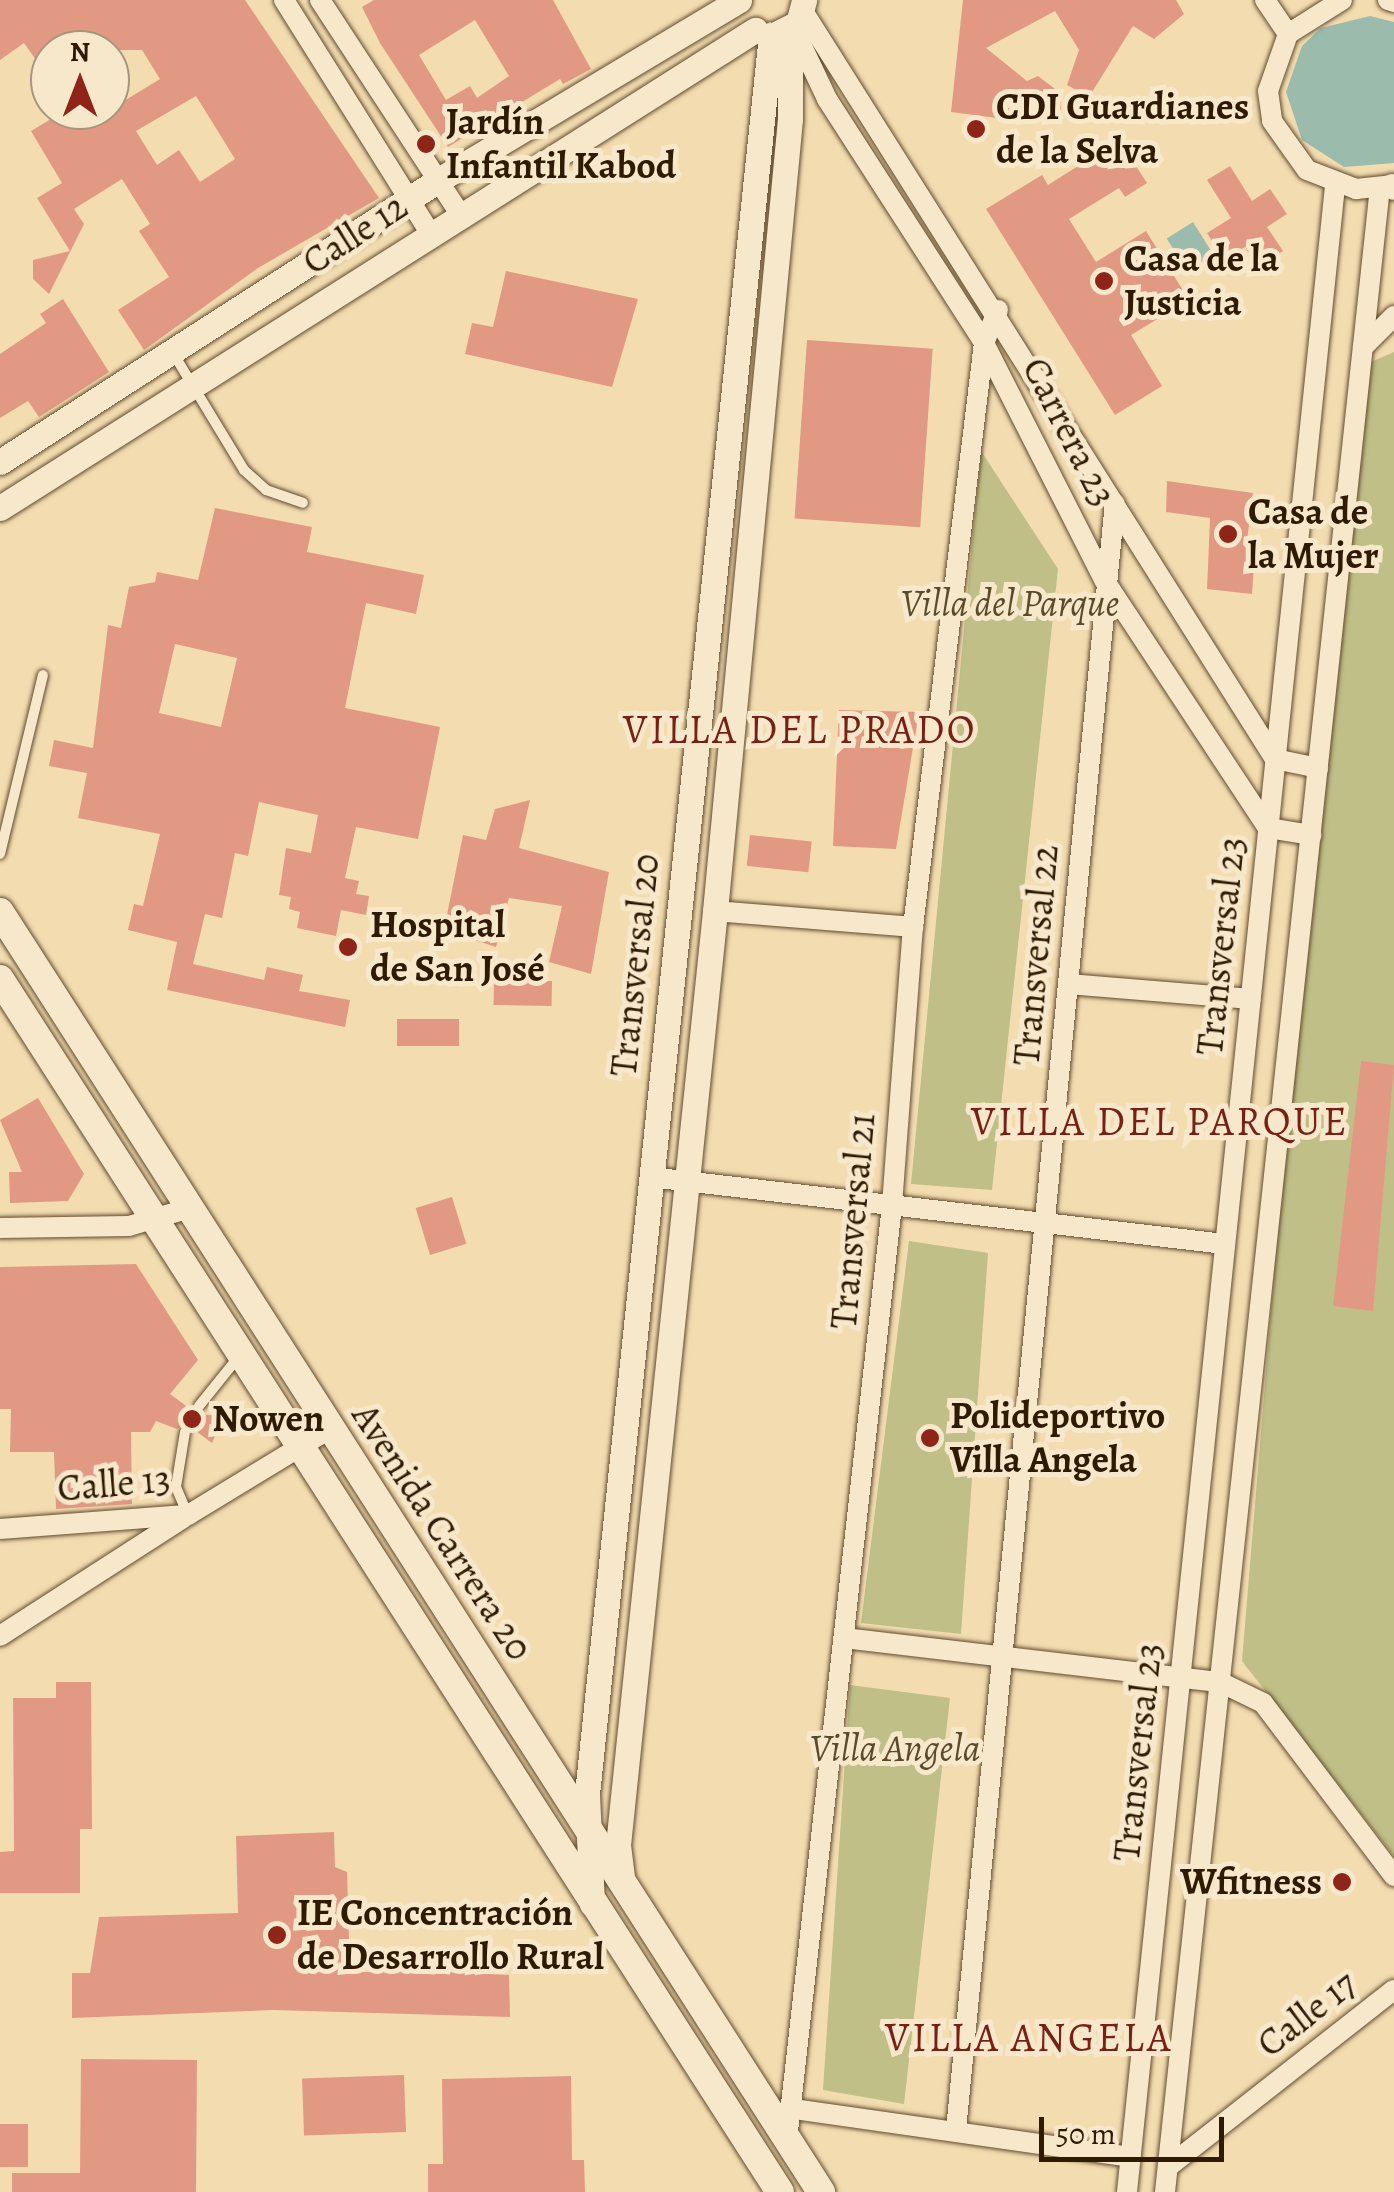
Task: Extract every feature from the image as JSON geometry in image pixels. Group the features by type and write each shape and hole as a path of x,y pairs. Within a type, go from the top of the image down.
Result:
{"main road":[{"name":"Avenida Carrera 20","path":"0,912 821,2192"},
{"name":"Avenida Carrera 20","path":"0,979 780,2192"}],"street":[{"path":"284,0 429,231"},
{"path":"320,0 458,211"},
{"path":"740,0 786,22"},
{"name":"Calle 12","path":"0,462 437,182 740,0"},
{"path":"1265,0 1288,34"},
{"path":"1327,2 1288,34 1271,76 1272,121 1307,170 1335,185 1390,186"},
{"name":"Calle 12","path":"0,508 458,211 786,22"},
{"name":"Carrera 23","path":"786,22 998,310 1275,759"},
{"name":"Carrera 23","path":"786,22 827,99 984,343 1106,581 1268,828"},
{"name":"Transversal 20","path":"623,1886 618,1845 715,911 790,119 786,22"},
{"name":"Transversal 20","path":"592,1904 586,1826 650,1177 786,22"},
{"name":"Transversal 23","path":"1127,2192 1335,185"},
{"name":"Transversal 23","path":"1165,2192 1363,347 1390,186"},
{"name":"Transversal 21","path":"787,2140 794,2109 892,1205 913,926 984,343 998,310"},
{"path":"1363,347 1394,316"},
{"name":"Transversal 22","path":"956,2130 1115,504"},
{"path":"1275,759 1318,768"},
{"path":"1268,828 1310,836"},
{"path":"715,911 913,926"},
{"path":"1069,984 1250,1000"},
{"path":"650,1177 1225,1244"},
{"path":"0,1228 156,1222 190,1208"},
{"name":"Calle 13","path":"0,1528 188,1515 302,1451 331,1428"},
{"path":"0,1636 188,1515"},
{"path":"844,1638 1220,1682 1263,1703 1394,1876"},
{"name":"Calle 17","path":"1168,2167 1394,1990"},
{"path":"794,2109 1131,2157"}],"lane":[{"path":"172,352 244,470 266,490 303,503"},
{"path":"0,854 42,675"},
{"path":"199,1406 240,1354"},
{"path":"186,1432 176,1487 188,1515"}],"green space":[{"path":"1394,352 1394,1856 1242,1661 1324,673 1362,366"},
{"name":"Villa del Parque","path":"981,451 1058,569 992,1190 911,1184"},
{"name":"Polideportivo Villa Angela","path":"909,1241 988,1253 961,1634 861,1623"},
{"name":"Villa Angela","path":"850,1685 950,1698 904,2104 823,2090"}],"shaded area":[{"path":"1370,16 1394,22 1394,163 1344,167 1302,140 1286,92 1302,46 1321,28"},
{"path":"1193,222 1216,259 1190,276 1167,238"}],"building":[{"path":"0,0 245,0 379,198 258,268 144,350 118,310 169,277 139,231 150,224 122,179 74,209 84,224 49,294 33,279 33,260 70,251 37,198 62,183 31,131 130,130 130,97 160,79 142,50 130,50 130,30 30,30 30,52 24,43 0,60","holes":["196,96 235,159 200,182 179,150 157,165 136,131"]},
{"path":"374,0 553,0 591,69 563,84 560,79 448,147 380,43 362,7","holes":["475,20 509,76 477,98 470,86 446,100 419,55"]},
{"path":"963,0 1176,0 1184,14 1154,39 1133,26 1089,97 1067,85 1079,50 1055,11 986,48 1027,81 1038,76 1059,92 1061,109 1049,120 1033,111 1020,121 951,112"},
{"name":"Casa de la Justicia","path":"1119,140 1147,183 1125,197 1119,188 1069,219 1096,262 1146,231 1189,300 1131,335 1162,386 1115,415 986,209 1042,175 1048,185"},
{"path":"1230,166 1252,201 1270,189 1287,214 1267,227 1283,251 1258,267 1245,247 1224,260 1207,233 1231,218 1207,180"},
{"path":"506,271 638,299 612,387 465,354 472,323 493,327"},
{"path":"63,299 109,372 39,417 28,401 0,418 0,354 46,323 40,314"},
{"path":"807,340 933,349 920,527 795,519"},
{"name":"Casa de la Mujer","path":"1167,481 1253,493 1246,548 1255,549 1252,594 1207,589 1210,518 1166,512"},
{"path":"215,508 312,527 307,552 424,575 416,614 366,603 345,708 440,727 418,839 356,827 345,878 359,881 356,894 369,896 366,915 341,910 336,936 297,928 300,912 289,909 291,897 279,895 286,848 311,853 318,815 259,802 248,856 235,853 222,918 205,914 193,964 264,980 267,967 303,975 299,991 350,1000 345,1027 167,990 177,942 128,930 134,904 143,906 160,834 78,818 87,773 49,766 54,740 93,748 108,625 121,628 129,587 155,582 157,572 198,580","holes":["175,644 237,658 221,727 159,713"]},
{"path":"839,710 919,712 896,849 833,846"},
{"path":"530,800 519,848 609,872 591,974 549,962 562,906 509,898 496,947 444,930 463,835 486,840 495,809"},
{"path":"750,835 812,841 808,872 747,866"},
{"path":"494,980 552,981 552,1006 494,1005"},
{"path":"397,1019 459,1019 459,1046 397,1046"},
{"path":"1361,1061 1394,1065 1373,1311 1333,1306"},
{"path":"38,1098 84,1174 68,1201 10,1203 9,1172 22,1172 0,1120"},
{"path":"452,1197 466,1244 430,1255 416,1208"},
{"path":"136,1264 198,1360 170,1394 197,1414 224,1416 212,1443 185,1423 177,1429 156,1421 150,1432 131,1432 132,1504 56,1509 54,1452 10,1452 11,1409 0,1409 0,1267"},
{"path":"56,1682 91,1682 92,1829 80,1829 80,1893 0,1893 0,1852 14,1851 13,1698 56,1698"},
{"path":"334,1832 335,1867 347,1872 350,1972 400,1972 400,1956 447,1956 447,1972 509,1975 510,2017 274,2010 72,2018 72,1973 90,1973 99,1917 238,1913 236,1836"},
{"path":"81,2059 197,2060 196,2192 12,2192 12,2173 80,2173"},
{"path":"404,2075 406,2132 304,2136 302,2079"},
{"path":"571,2076 572,2160 584,2160 585,2192 428,2192 428,2164 443,2164 442,2079"},
{"path":"0,2124 28,2124 28,2167 0,2167"}],"place":[{"name":"CDI Guardianes de la Selva","path":"976,129"},
{"name":"Jardín Infantil Kabod","path":"426,144"},
{"name":"Casa de la Justicia","path":"1104,281"},
{"name":"Casa de la Mujer","path":"1228,534"},
{"name":"Hospital de San José","path":"348,947"},
{"name":"Nowen","path":"192,1419"},
{"name":"Polideportivo Villa Angela","path":"930,1438"},
{"name":"Wfitness","path":"1342,1882"},
{"name":"IE Concentración de Desarrollo Rural","path":"277,1935"}],"district":[{"name":"VILLA DEL PRADO","path":"800,730"},
{"name":"VILLA DEL PARQUE","path":"1160,1122"},
{"name":"VILLA ANGELA","path":"1029,2038"}]}
